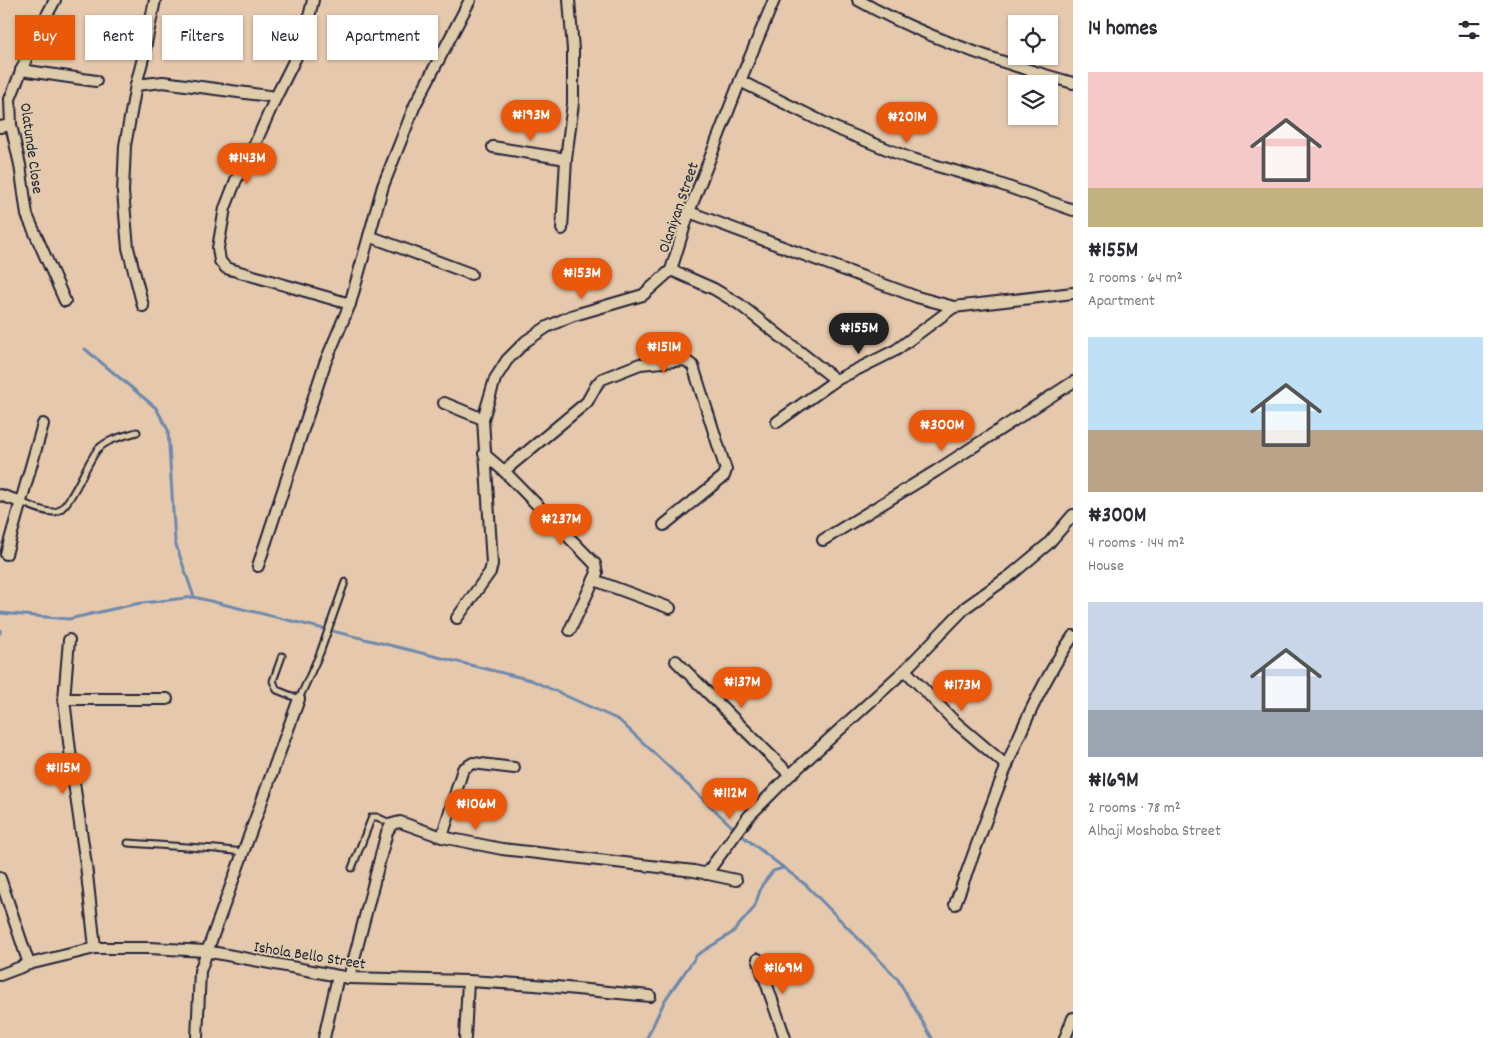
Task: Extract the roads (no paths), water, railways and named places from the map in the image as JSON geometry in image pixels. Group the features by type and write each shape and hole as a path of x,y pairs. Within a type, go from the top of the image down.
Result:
{"street":[{"name":"Olatunde Close","path":"55,0 21,70 10,99 11,125 20,165 27,215 65,301"},
{"path":"143,306 128,248 123,192 125,146 136,85 155,0"},
{"path":"313,0 304,43 236,180 225,208 218,248 220,261 226,268 350,304"},
{"path":"258,566 325,363 350,304 383,186 415,105 470,0"},
{"path":"562,229 573,86 574,50 569,0"},
{"name":"Olaniyan Street","path":"457,618 490,572 492,564 483,419 495,379 507,360 526,341 547,327 571,316 643,295 671,270 689,212 774,0"},
{"path":"858,0 873,9 954,45 1073,83"},
{"path":"21,70 96,81"},
{"path":"740,81 834,128 909,158 997,183 1073,210"},
{"path":"136,85 163,82 276,98"},
{"path":"0,127 11,125"},
{"path":"493,147 566,160"},
{"path":"689,212 917,297 954,306 1073,293"},
{"path":"369,236 471,274"},
{"path":"671,270 714,289 739,304 836,380"},
{"path":"777,422 836,380 896,350 954,306"},
{"path":"504,471 586,402 602,379 640,364 685,360 693,366 726,470 724,476 664,525"},
{"path":"823,540 936,471 1073,382"},
{"path":"444,403 483,419"},
{"path":"6,554 43,424"},
{"path":"484,454 504,471 595,564 597,573 570,630"},
{"path":"0,495 22,502"},
{"path":"706,874 749,816 790,775 905,670 966,607 1011,575 1048,544 1073,515"},
{"path":"594,580 670,608"},
{"path":"955,904 1007,766 1030,712 1058,658 1073,636"},
{"path":"69,640 64,699 96,948"},
{"path":"676,660 790,775"},
{"path":"905,670 952,720 1007,766"},
{"path":"64,699 167,699"},
{"path":"197,1038 200,971 206,951 299,699"},
{"path":"442,837 463,769 473,762 514,768"},
{"path":"350,978 387,832 392,824 400,822 442,837 502,849 628,862 736,880"},
{"path":"0,878 29,964"},
{"name":"Ishola Bello Street","path":"0,975 29,964 96,948 206,951 350,978 535,985 650,996"},
{"path":"758,960 785,1038"},
{"path":"324,1038 338,976"},
{"path":"465,1038 468,981"},
{"path":"1065,1038 1073,1018"}],"lane":[{"path":"22,502 48,511 55,512 60,510 66,504 86,466 98,449 106,442 137,432"},
{"path":"282,656 273,681 277,690 299,699 334,618 345,582"},
{"path":"352,868 372,817 377,817 392,824"},
{"path":"128,843 242,852"}],"waterway":[{"path":"85,349 156,408 168,430 175,542 194,597"},
{"path":"0,613 69,619 135,604 194,597 531,680 619,720 740,834 806,885 897,978 932,1038"},
{"path":"647,1038 665,1000 697,955 732,933 754,908 762,885 773,871 783,868"}]}
